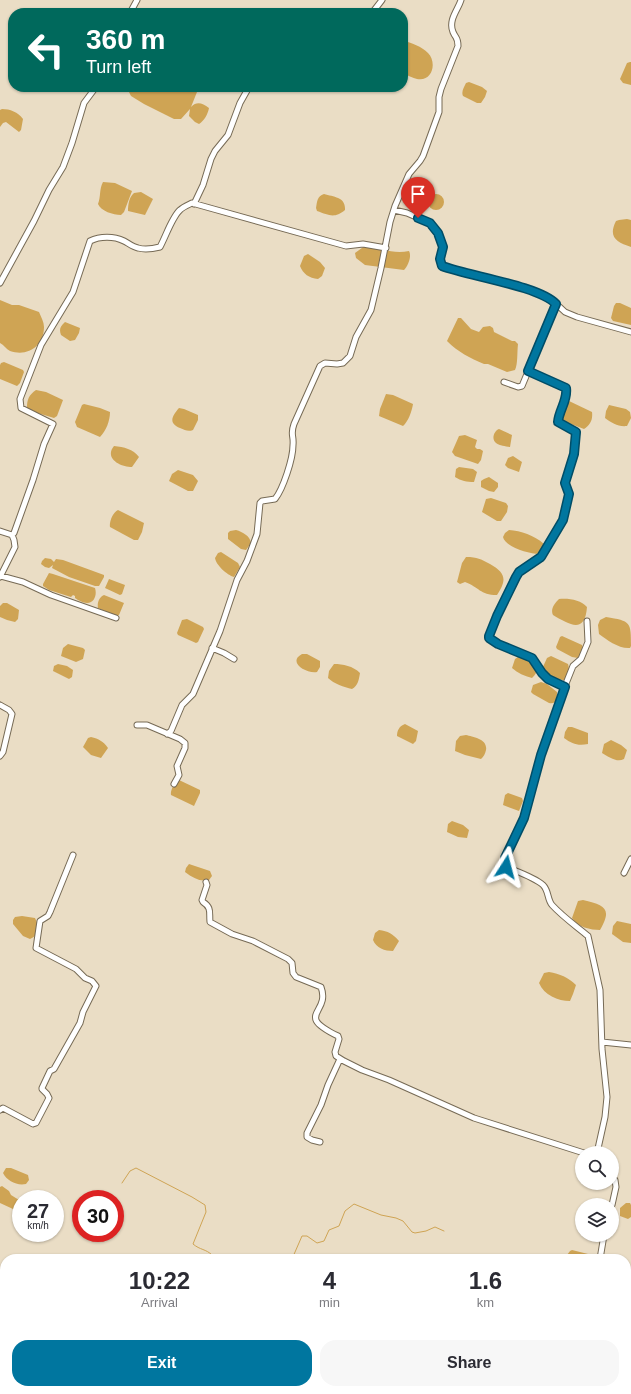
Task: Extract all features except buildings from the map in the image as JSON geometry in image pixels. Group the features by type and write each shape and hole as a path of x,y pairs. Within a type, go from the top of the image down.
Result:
{"street":[{"path":"376,8 382,0"},
{"path":"167,734 171,730 182,705 193,694 227,612 237,580 257,534 260,503 262,501 276,498 292,455 292,430 320,366 325,363 343,363 350,356 356,338 371,310 382,268 390,222 394,210 409,174 420,161 439,112 439,97 441,89 458,46 458,39 452,30 452,24 454,13 459,7 461,0"},
{"path":"0,283 34,222 49,190 63,167 84,103 92,92"},
{"path":"194,204 211,159 215,151 228,135 240,103 246,92"},
{"path":"12,535 19,520 52,424 21,408 20,399 41,344 73,292 90,241 95,238 110,237 122,240 138,248 151,249 160,247 166,237 173,219 180,209 192,203 346,246 363,244 386,248"},
{"path":"394,210 430,223 438,233 443,247 440,259 442,266 522,288 551,299 564,312 631,332"},
{"path":"504,382 518,387 522,386 556,304"},
{"path":"528,371 566,388 567,395 559,414 558,422 576,432 577,438 574,454 565,483 569,494 563,520 541,557 519,572 497,616 489,638 498,644 532,658 548,679 565,687"},
{"path":"0,531 12,535"},
{"path":"12,535 14,547 1,576 23,582 51,595 116,618"},
{"path":"587,622 588,642 581,659 573,666 565,687 541,755 524,818 505,858 505,865 506,867 536,881 543,886 548,892 549,900 552,904 572,924 588,936 600,990 602,1042 607,1097 605,1117 599,1146"},
{"path":"212,648 234,659"},
{"path":"0,705 9,710 12,714 3,752 0,756"},
{"path":"137,726 147,725 180,739 185,743 177,766 179,775 174,784"},
{"path":"0,1110 2,1108 33,1124 36,1123 49,1098 42,1088 50,1071 54,1069 74,1035 80,1023 83,1012 96,986 92,981 85,978 76,969 36,948 40,920 48,916 73,854"},
{"path":"624,874 631,859"},
{"path":"206,882 207,885 202,900 208,906 210,911 210,922 232,934 253,940 288,959 292,963 293,973 296,977 321,988 322,997 315,1018 316,1023 322,1028 338,1036 339,1039 335,1052 336,1056 340,1059 362,1070 389,1080 474,1118 575,1150"},
{"path":"602,1042 631,1045"},
{"path":"320,1142 307,1137 307,1133 321,1105 340,1059"},
{"path":"601,1254 603,1242"}],"shaded area":[{"path":"408,42 426,51 431,57 433,66 427,77 417,79 408,75"},
{"path":"631,62 631,85 623,83 620,79 627,63"},
{"path":"469,82 482,87 487,91 481,103 477,103 463,96 462,93 466,83"},
{"path":"129,92 197,92 191,107 200,103 209,108 207,115 199,124 189,116 190,109 181,119 174,119 131,96"},
{"path":"0,110 14,111 23,119 21,130 19,132 6,122 0,127"},
{"path":"103,182 115,183 132,191 124,212 121,215 108,212 102,209 98,204"},
{"path":"141,192 153,199 145,215 128,211 129,201 132,195 134,193"},
{"path":"324,194 339,198 344,202 345,210 338,215 328,215 317,211 316,208 318,200 320,196"},
{"path":"436,194 443,199 444,202 439,209 436,210 429,205 428,202 433,195"},
{"path":"627,219 631,220 631,247 618,241 613,235 616,221"},
{"path":"366,245 392,251 409,251 410,258 408,264 404,270 365,265 356,258 355,253"},
{"path":"308,254 320,262 325,268 322,276 318,279 307,275 300,266 304,256"},
{"path":"0,300 12,305 19,305 39,312 44,323 44,327 41,340 38,345 29,351 17,352 10,351 0,343"},
{"path":"616,303 620,303 631,308 631,325 613,321 611,318"},
{"path":"458,318 461,318 471,329 479,332 483,327 490,326 493,328 494,332 515,341 518,344 515,370 507,372 488,364 484,364 464,354 451,345 447,341"},
{"path":"65,322 80,328 75,340 70,341 61,335 60,328"},
{"path":"4,362 23,370 24,372 20,383 17,386 0,379 0,365"},
{"path":"36,390 46,392 63,400 57,416 54,418 31,411 27,408 29,398"},
{"path":"386,394 393,395 413,404 410,416 403,426 379,416"},
{"path":"569,401 592,412 591,422 584,429 563,421 561,413"},
{"path":"84,404 110,412 107,426 100,437 77,427 75,422 82,405"},
{"path":"609,405 626,409 630,412 631,418 627,426 618,425 605,418"},
{"path":"179,408 198,415 198,420 193,430 185,430 174,424 172,419"},
{"path":"499,429 512,435 510,447 499,445 494,441 494,435"},
{"path":"465,435 477,440 475,447 483,451 481,460 478,464 455,456 452,452 459,436"},
{"path":"114,446 128,449 139,457 132,467 118,464 112,458 111,450"},
{"path":"513,456 522,462 519,472 508,468 505,465 508,458"},
{"path":"459,467 473,469 477,472 474,482 464,481 455,477 456,469"},
{"path":"178,470 193,475 198,481 193,491 188,491 169,481 172,474"},
{"path":"489,477 498,483 498,487 494,492 481,487 481,481"},
{"path":"491,498 506,503 508,506 507,512 501,521 497,521 482,512 486,499"},
{"path":"118,510 144,523 138,540 134,540 110,527 112,517"},
{"path":"236,530 249,538 251,543 246,550 241,549 228,539 228,533"},
{"path":"509,530 523,532 536,538 544,544 542,550 539,554 535,554 508,544 503,537"},
{"path":"221,552 238,563 240,567 234,577 228,574 217,564 215,558 218,553"},
{"path":"466,557 473,557 490,564 502,574 503,581 497,595 487,594 465,582 460,584 457,582 462,563"},
{"path":"45,558 51,559 54,562 56,559 63,560 104,575 104,577 99,586 95,586 69,577 52,568 53,565 49,568 45,567 41,564"},
{"path":"49,573 95,588 96,593 94,600 90,603 85,603 76,599 73,595 71,597 49,590 43,586 43,584"},
{"path":"109,579 125,585 122,594 120,595 105,588"},
{"path":"104,595 124,603 119,615 116,616 98,608 99,600"},
{"path":"559,599 574,600 587,607 586,616 580,624 576,625 565,622 553,615 553,608"},
{"path":"3,603 7,603 19,610 18,619 15,622 0,617 0,606"},
{"path":"606,617 620,620 628,624 631,632 630,648 617,646 599,634 598,625 600,620"},
{"path":"187,619 203,627 204,629 198,642 196,643 178,635 177,633 182,620"},
{"path":"562,636 582,645 583,648 578,658 572,657 557,649 556,647 560,637"},
{"path":"68,644 83,648 85,650 83,659 76,662 61,656 63,648"},
{"path":"302,654 307,654 320,661 320,667 317,672 303,669 297,664 296,660"},
{"path":"551,656 568,664 569,668 565,680 559,680 542,669 547,658"},
{"path":"518,657 530,661 536,667 536,674 532,678 521,674 512,668 515,659"},
{"path":"58,664 67,666 73,670 72,677 69,679 53,671 54,666"},
{"path":"334,664 348,666 360,673 358,682 354,688 352,689 342,686 328,678 329,671"},
{"path":"541,682 547,684 557,692 554,703 549,703 531,692 533,685"},
{"path":"405,724 418,731 416,741 413,744 397,736 397,732 401,726"},
{"path":"568,727 588,733 588,744 575,744 564,738"},
{"path":"466,735 479,739 485,743 486,750 481,759 455,751 456,741 460,736"},
{"path":"91,737 101,741 108,748 101,758 91,755 83,747 88,738"},
{"path":"611,740 627,750 624,759 616,760 602,753 604,744"},
{"path":"179,780 200,790 194,806 171,795 173,786"},
{"path":"508,793 522,798 523,801 519,811 503,805 505,795"},
{"path":"452,821 463,825 469,830 467,838 458,837 447,832 448,824"},
{"path":"189,864 210,871 212,876 209,880 194,878 185,872"},
{"path":"583,900 601,906 606,912 604,923 600,930 589,929 581,926 572,918 578,901"},
{"path":"22,916 35,918 38,930 36,935 30,939 23,936 13,924 15,917"},
{"path":"617,921 631,924 631,943 623,942 612,934 613,926"},
{"path":"379,930 390,933 399,941 393,951 381,948 374,943 373,940 375,933"},
{"path":"549,972 564,976 576,985 570,1001 561,1000 552,996 541,987 539,983 544,973"},
{"path":"6,1168 11,1168 28,1175 29,1180 26,1184 13,1182 3,1173"},
{"path":"2,1186 9,1191 12,1196 12,1209 0,1203 0,1187"},
{"path":"626,1203 630,1203 631,1205 631,1217 628,1219 620,1216 620,1208"},
{"path":"572,1250 588,1254 568,1254"}],"waterway":[{"path":"122,1183 130,1171 136,1168 205,1205 206,1212 193,1244 211,1254"},
{"path":"294,1254 302,1236 307,1236 317,1243 324,1241 329,1230 339,1226 345,1211 354,1204 381,1215 403,1221 412,1232 415,1233 426,1231 435,1227 444,1231"}],"route":[{"path":"418,218 430,223 438,233 443,247 440,259 442,266 522,288 551,299 556,304 528,371 566,388 567,395 559,414 558,422 576,432 577,438 574,454 565,483 569,494 563,520 541,557 519,572 497,616 489,636 491,640 498,644 532,658 548,679 565,687 541,755 524,818 505,858 504,862 506,867"}]}
